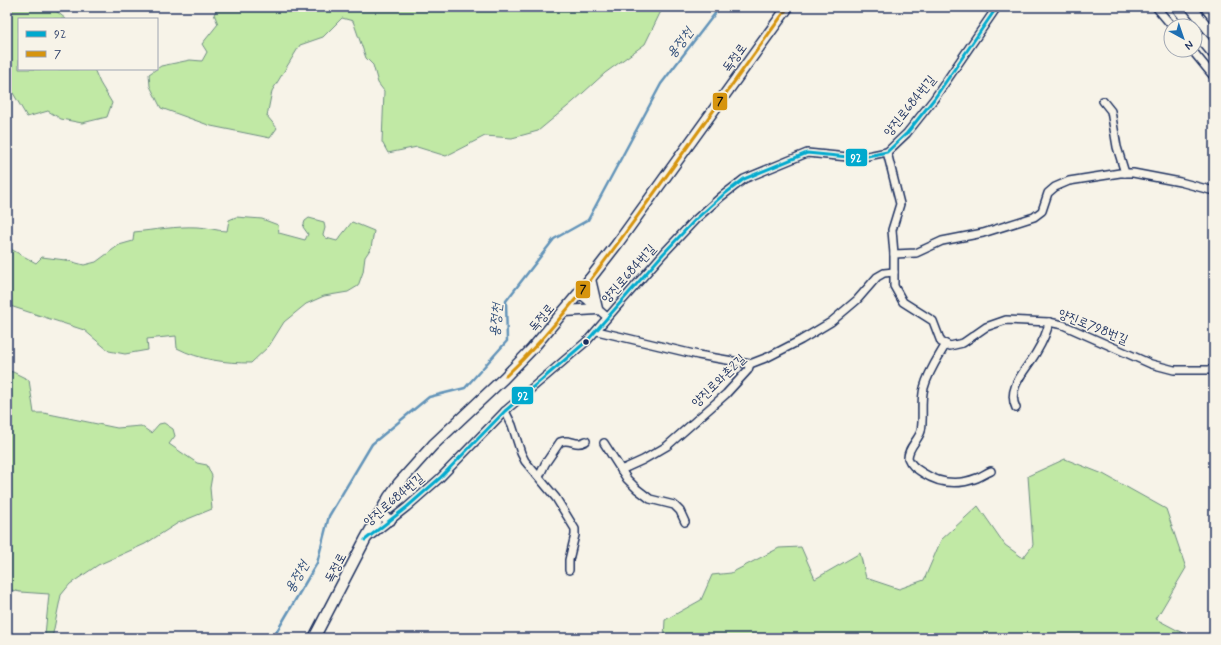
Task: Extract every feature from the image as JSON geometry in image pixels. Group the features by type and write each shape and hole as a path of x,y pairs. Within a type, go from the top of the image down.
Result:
{"street":[{"name":"독정로","path":"314,638 365,540 398,484 419,459 517,366 565,311 617,244 788,7"},
{"name":"양진로684번길","path":"365,540 440,478 504,411 597,331 606,317 695,220 722,196 744,180 806,152 858,158 887,152 907,132 934,99 997,7"},
{"path":"1156,7 1165,18"},
{"path":"1177,7 1185,18"},
{"path":"1191,7 1214,36"},
{"path":"1203,41 1214,54"},
{"path":"1199,58 1214,77"},
{"path":"1103,101 1111,111 1117,147 1125,173"},
{"path":"887,152 900,204 892,230 894,286 903,302 933,321 941,342 946,344 935,362 924,388 921,429 919,436 910,450 908,458 914,467 925,474 934,479 948,482 956,483 971,480 991,471"},
{"path":"894,254 916,253 942,241 983,233 1034,217 1042,211 1046,196 1055,187 1069,181 1125,173 1149,175 1214,191"},
{"name":"양진로와촌2길","path":"621,470 643,460 667,446 726,394 748,370 750,364 768,357 831,322 856,300 877,277 884,273 894,272"},
{"path":"565,311 597,309 590,279"},
{"name":"양진로684번길","path":"579,293 606,317"},
{"name":"양진로798번길","path":"946,344 950,346 963,342 986,328 1006,320 1049,322 1063,325 1151,364 1174,370 1214,370"},
{"path":"1016,408 1013,402 1015,385 1042,343 1047,333 1049,322"},
{"path":"597,331 698,355 750,364"},
{"path":"504,411 512,424 521,453 530,468 563,506 575,529 575,536 569,560 569,570"},
{"path":"539,477 545,464 560,442 568,441 581,444 586,441"},
{"path":"604,443 632,485 644,496 658,502 671,503 678,507 685,522"},
{"path":"381,512 385,518 390,520"}],"green space":[{"path":"7,7 51,7 65,18 18,18 18,70 94,70 112,103 107,117 82,123 61,119 48,111 27,117 13,93 7,91"},
{"path":"219,7 663,7 645,44 605,73 538,131 512,138 485,136 446,156 417,147 388,153 382,142 384,91 378,83 373,65 366,58 353,21 342,18 323,37 300,45 272,91 267,116 277,128 270,138 211,126 161,108 150,86 149,74 155,70 158,70 161,66 190,60 202,61 207,52 202,44 218,24 214,14"},
{"path":"236,217 262,219 278,225 279,233 305,240 308,234 303,227 305,221 309,218 324,222 325,228 323,235 326,238 337,241 352,222 374,231 371,248 365,257 363,272 358,286 348,292 324,296 306,304 284,322 269,346 251,363 204,358 186,352 177,348 176,336 147,339 148,350 125,354 109,351 84,330 7,305 7,247 36,263 42,257 65,260 84,265 96,262 119,245 133,241 134,232 189,227 201,227 227,231 229,220"},
{"path":"7,371 13,372 29,380 34,413 44,413 117,428 141,426 151,433 159,424 164,423 173,429 175,436 169,444 197,463 207,465 212,476 210,488 212,509 178,523 145,544 98,565 70,584 61,595 52,638 48,638 45,635 49,594 20,592 7,589"},
{"path":"1065,459 1103,474 1166,509 1186,568 1156,619 1192,638 664,638 665,620 701,600 712,575 731,573 779,548 801,547 815,579 860,553 866,578 899,589 924,580 941,540 978,506 1005,545 1023,558 1033,545 1028,476"}],"waterway":[{"name":"용정천","path":"273,638 317,563 329,516 372,444 429,397 465,388 507,341 506,301 554,239 588,220 661,84 720,7"}],"transit line":[{"name":"7","path":"506,376 527,356 583,289 618,243 788,7"},
{"name":"92","path":"365,540 407,507 440,478 505,411 587,341 663,254 695,220 744,179 807,153 858,158 887,152 907,133 934,99 997,7"}]}
